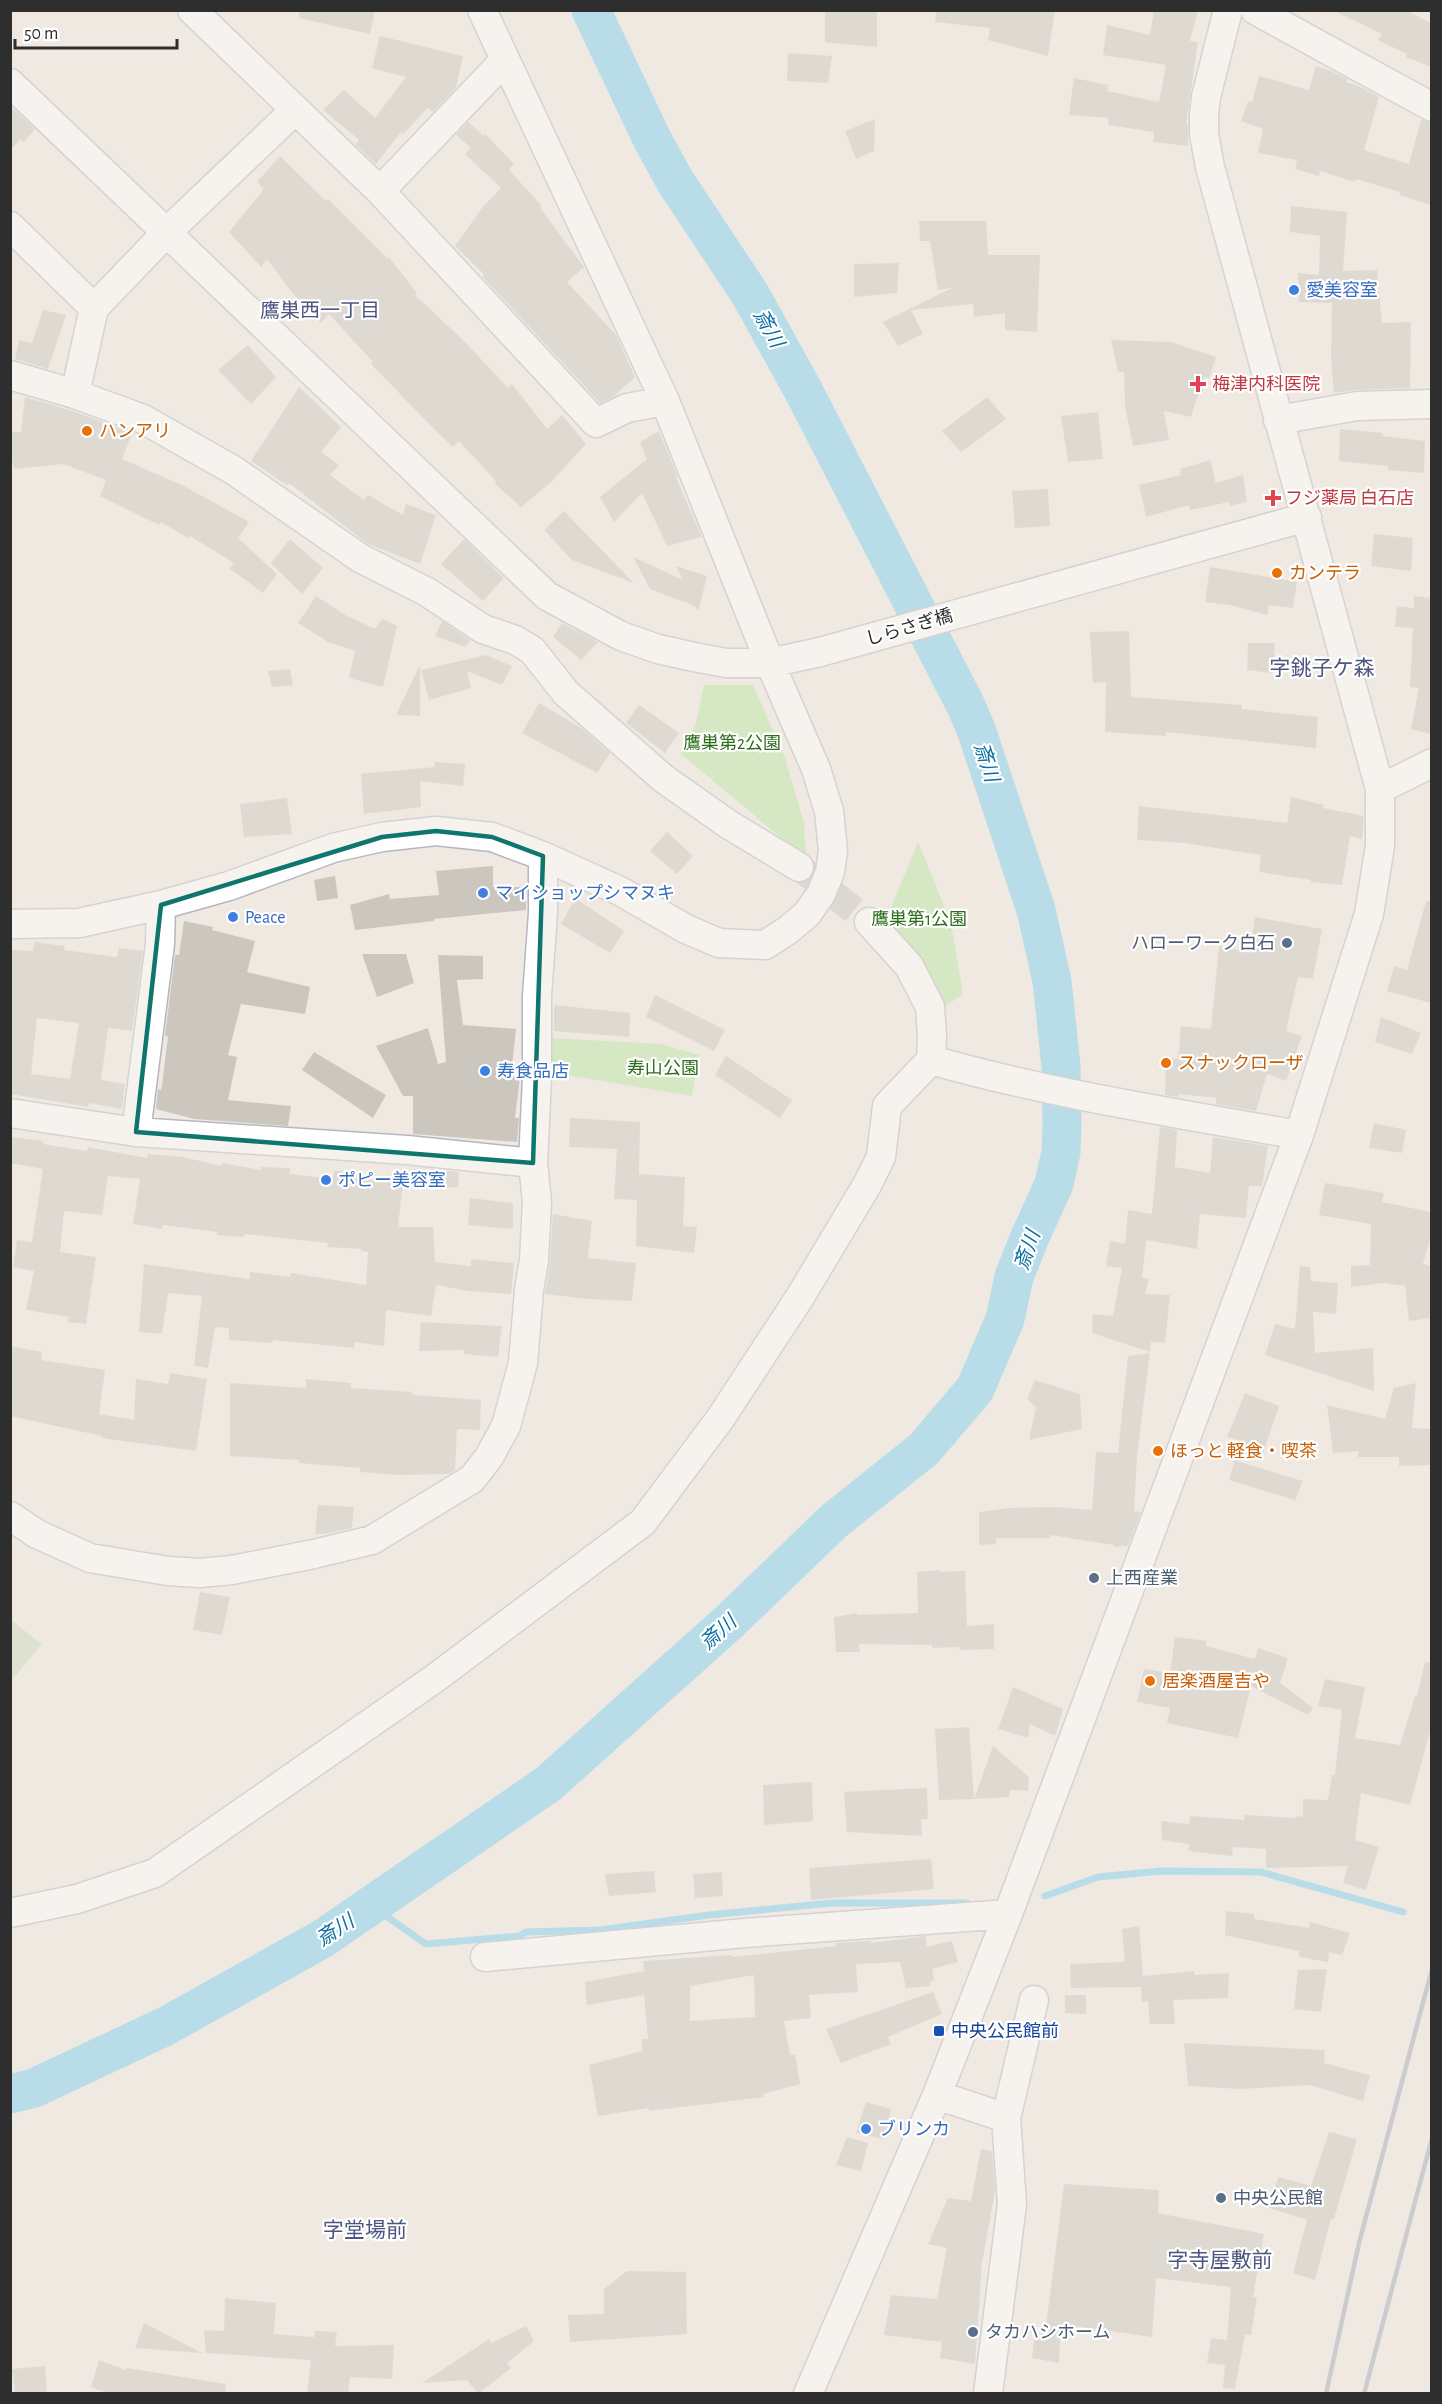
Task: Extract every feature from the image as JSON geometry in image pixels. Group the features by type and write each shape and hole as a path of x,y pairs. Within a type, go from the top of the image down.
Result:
{"street":[{"path":"10,924 80,923 162,905 229,886 333,848 382,837 436,831 492,837 543,856 620,891 686,929 719,943 765,945 807,914 821,894 830,872 833,851 828,811 816,769 770,663 665,401 482,10"},
{"path":"807,2394 937,2095 1008,1914 1299,1135 1369,914 1380,846 1380,789 1210,167 1204,134 1206,97 1228,10"},
{"path":"1255,10 1431,107"},
{"path":"209,16 294,111 380,191 596,423 627,408 665,401"},
{"path":"380,191 505,60"},
{"name":"しらさぎ橋","path":"10,83 548,596 621,636 658,649 726,663 770,663 820,652 1307,517"},
{"path":"75,394 94,308 166,233 294,111"},
{"path":"10,226 94,308"},
{"path":"10,375 75,394 143,419 200,450 360,558 427,592 483,629 514,640 531,650 566,693 664,779 728,824 799,867"},
{"path":"1278,420 1357,406 1431,404"},
{"path":"1380,789 1431,763"},
{"path":"10,1515 37,1534 90,1558 132,1567 200,1573 272,1563 372,1540 471,1479 489,1457 506,1426 523,1363 534,1260 537,1202 533,1163 537,1077 537,996 543,913 543,856"},
{"path":"136,1132 160,944 162,905"},
{"path":"10,1913 77,1899 155,1873 434,1679 643,1522 720,1419 800,1297 867,1185 880,1157 887,1106 931,1060 930,1007 909,966 869,922"},
{"path":"931,1060 974,1072 1125,1104 1299,1135"},
{"path":"10,1113 136,1132 406,1150 533,1163"},
{"path":"485,1957 744,1933 1008,1914"},
{"path":"988,2394 1012,2204 1006,2118 1034,2000"},
{"path":"937,2095 1006,2118"}],"highlighted area":[{"path":"436,831 492,837 543,856 533,1163 136,1132 161,905 382,837"}],"green space":[{"name":"鷹巣第2公園","path":"704,685 753,685 785,758 804,823 806,857 795,859 786,842 681,754 696,723"},
{"name":"鷹巣第1公園","path":"918,842 951,923 963,994 943,1008 884,925"},
{"name":"寿山公園","path":"551,1038 661,1044 699,1055 692,1096 549,1072"},
{"path":"11,1620 42,1644 11,1681"}],"building":[{"path":"299,10 375,10 370,34 299,18"},
{"path":"825,10 877,10 877,47 825,42"},
{"path":"936,10 1055,10 1048,56 988,40 990,28 935,22"},
{"path":"1154,10 1198,10 1190,41 1198,42 1186,125 1188,125 1188,146 1153,142 1154,132 1108,125 1109,118 1069,115 1074,78 1108,85 1107,91 1159,102 1166,65 1103,55 1107,25 1150,35"},
{"path":"1332,10 1405,10 1431,23 1431,67 1406,57 1407,54 1378,40 1382,34"},
{"path":"380,36 463,56 456,88 433,112 428,108 403,134 401,132 376,164 355,144 359,140 323,110 344,90 375,118 406,77 372,68"},
{"path":"788,53 832,56 828,83 787,81"},
{"path":"1316,66 1331,71 1347,79 1346,82 1379,97 1364,150 1409,164 1421,120 1431,123 1431,205 1399,195 1400,192 1356,179 1355,182 1320,171 1319,176 1295,169 1297,160 1258,153 1263,129 1241,121 1248,101 1252,102 1259,76 1309,90"},
{"path":"10,106 35,129 24,142 20,139 10,151"},
{"path":"875,119 874,151 856,159 845,131"},
{"path":"468,122 484,136 485,134 514,164 509,170 542,206 540,208 584,267 567,282 616,335 635,377 613,397 600,403 482,276 484,274 455,246 481,209 501,188 465,154 471,148 456,135"},
{"path":"280,156 326,201 328,199 388,259 389,257 417,293 415,295 464,341 508,388 512,384 547,429 562,415 586,444 550,483 521,507 494,483 496,481 459,441 453,447 430,425 371,364 373,362 329,314 321,323 293,294 267,259 261,267 229,232 264,189 257,182"},
{"path":"1291,206 1347,212 1343,271 1377,270 1382,323 1411,322 1410,388 1334,393 1331,359 1332,303 1299,302 1298,273 1319,275 1320,236 1290,232"},
{"path":"919,221 986,221 988,255 1040,255 1037,332 1005,330 1005,313 974,317 973,304 911,310 923,334 898,346 883,322 952,288 938,290 930,241 920,241"},
{"path":"899,263 897,293 854,297 854,264"},
{"path":"43,310 66,315 48,369 15,359 19,340 32,343"},
{"path":"1111,340 1171,342 1216,357 1209,378 1204,377 1191,417 1164,411 1169,440 1133,446 1125,406 1124,372 1118,372"},
{"path":"248,345 276,377 251,404 218,370"},
{"path":"299,387 341,427 321,452 339,465 330,475 364,500 368,495 403,515 406,504 436,515 420,564 368,544 289,483 288,486 251,461"},
{"path":"25,397 70,410 132,433 122,459 184,486 249,522 238,538 277,574 263,593 229,568 234,563 190,536 188,538 161,522 159,525 100,496 106,480 63,464 14,469 10,451 10,432 21,432"},
{"path":"987,397 1006,419 961,452 942,431"},
{"path":"1098,412 1103,459 1068,462 1061,416"},
{"path":"1340,429 1383,433 1382,436 1425,441 1424,473 1388,470 1388,466 1339,461"},
{"path":"659,431 678,477 676,478 702,537 667,546 642,493 614,522 600,497 647,459 640,442"},
{"path":"1211,460 1215,483 1243,475 1247,502 1230,506 1229,502 1190,510 1189,505 1146,517 1139,485 1181,475 1180,469"},
{"path":"1048,489 1050,526 1015,528 1012,491"},
{"path":"564,511 634,583 572,560 544,530"},
{"path":"1374,534 1413,538 1411,571 1371,566"},
{"path":"290,539 323,568 302,594 271,563"},
{"path":"464,539 504,578 483,601 441,564"},
{"path":"633,557 683,580 676,566 707,576 698,612 695,606 650,589"},
{"path":"1210,567 1297,582 1293,608 1269,605 1267,615 1230,605 1205,602"},
{"path":"316,596 347,616 375,629 382,619 397,626 383,687 349,678 355,651 328,642 298,623"},
{"path":"1414,596 1431,598 1431,734 1411,729 1419,688 1410,687 1413,628 1395,627 1397,606 1414,608"},
{"path":"442,621 470,640 466,647 435,636"},
{"path":"562,623 598,642 581,660 553,637"},
{"path":"1129,631 1131,697 1242,705 1242,709 1318,717 1316,748 1166,732 1166,736 1105,732 1106,682 1093,683 1090,632"},
{"path":"1248,643 1275,643 1273,673 1247,670"},
{"path":"486,655 512,666 502,685 467,671 471,688 429,700 421,670"},
{"path":"420,665 420,716 396,715"},
{"path":"290,669 293,685 272,687 268,671"},
{"path":"539,703 581,728 610,753 597,773 522,733"},
{"path":"639,705 679,733 665,753 626,723"},
{"path":"435,762 465,764 463,786 420,781 421,807 364,814 361,774 435,767"},
{"path":"1291,797 1324,805 1323,808 1364,816 1362,839 1350,836 1342,885 1311,882 1311,880 1259,872 1261,855 1184,843 1137,840 1139,806 1287,823"},
{"path":"287,798 292,834 244,837 240,804"},
{"path":"667,832 693,856 677,874 650,851"},
{"path":"493,866 493,887 526,887 526,910 355,930 350,905 389,894 390,899 439,895 436,871"},
{"path":"335,876 338,898 317,901 314,880"},
{"path":"575,898 624,931 610,953 561,924"},
{"path":"1426,901 1431,901 1431,1003 1387,991 1394,966 1407,970"},
{"path":"1255,917 1322,929 1313,979 1298,977 1286,1031 1302,1036 1286,1081 1267,1074 1256,1111 1216,1104 1216,1098 1179,1094 1179,1097 1165,1095 1166,1058 1178,1059 1181,1026 1211,1029 1219,946 1250,953"},
{"path":"184,921 213,927 212,930 255,941 247,972 310,987 305,1014 241,1004 228,1055 237,1057 228,1100 291,1106 288,1126 194,1119 156,1109 158,1089 161,1090 162,1086 168,1036 165,1036 175,955 179,955"},
{"path":"34,942 65,946 64,950 117,957 119,948 143,951 132,1031 108,1028 101,1080 125,1084 122,1109 89,1103 88,1107 10,1094 10,950 33,951","holes":["37,1018 79,1023 70,1079 31,1074"]},
{"path":"362,954 406,954 414,983 377,997"},
{"path":"438,955 483,956 483,979 457,980 463,1025 516,1029 511,1076 520,1077 515,1118 519,1118 517,1142 413,1134 413,1096 403,1096 376,1046 428,1028 438,1064 446,1062"},
{"path":"655,995 725,1030 714,1051 646,1017"},
{"path":"554,1005 630,1013 629,1037 554,1031"},
{"path":"1381,1017 1421,1033 1412,1054 1375,1042"},
{"path":"314,1052 386,1095 373,1118 302,1070"},
{"path":"726,1056 792,1100 780,1118 715,1075"},
{"path":"570,1118 640,1122 639,1174 685,1177 683,1226 697,1227 694,1253 636,1246 637,1200 614,1199 617,1149 569,1147"},
{"path":"1374,1123 1406,1130 1402,1153 1369,1148"},
{"path":"1160,1127 1177,1130 1175,1167 1210,1173 1213,1137 1268,1146 1262,1186 1249,1186 1246,1218 1200,1214 1197,1249 1146,1240 1142,1278 1149,1279 1145,1294 1170,1295 1165,1343 1151,1342 1150,1352 1092,1333 1093,1314 1113,1316 1122,1268 1106,1266 1110,1241 1125,1244 1128,1210 1152,1214"},
{"path":"10,1137 44,1141 43,1144 87,1151 88,1147 147,1158 148,1154 183,1157 222,1166 222,1163 261,1170 261,1167 290,1168 290,1174 333,1179 334,1171 353,1172 352,1179 403,1182 398,1227 433,1227 435,1262 471,1266 471,1259 514,1263 511,1294 468,1291 436,1285 431,1316 386,1310 384,1346 354,1342 354,1348 273,1340 273,1343 229,1340 229,1328 215,1327 208,1368 194,1366 202,1296 168,1293 162,1334 139,1332 144,1264 250,1279 250,1272 290,1277 291,1273 366,1285 368,1252 361,1251 361,1249 327,1247 328,1243 245,1234 244,1237 217,1235 217,1232 163,1225 162,1229 133,1224 140,1179 108,1176 102,1215 64,1211 60,1252 96,1257 86,1324 68,1322 69,1317 26,1310 34,1271 13,1267 17,1240 32,1242 43,1169 10,1163"},
{"path":"440,1170 459,1172 458,1187 439,1188"},
{"path":"1325,1183 1384,1193 1382,1202 1431,1212 1431,1236 1423,1264 1431,1266 1431,1318 1409,1321 1405,1286 1383,1283 1351,1287 1351,1266 1370,1265 1371,1224 1319,1215"},
{"path":"470,1198 513,1203 513,1229 468,1225"},
{"path":"553,1214 592,1221 588,1258 636,1263 632,1301 545,1294"},
{"path":"1300,1266 1310,1267 1311,1281 1338,1283 1336,1314 1313,1312 1315,1353 1373,1348 1374,1391 1265,1355 1275,1324 1295,1329"},
{"path":"421,1322 502,1326 498,1357 464,1354 464,1350 419,1351"},
{"path":"10,1346 42,1352 41,1360 105,1370 99,1414 134,1420 136,1379 168,1384 170,1373 207,1379 196,1451 102,1438 102,1436 10,1416"},
{"path":"1150,1353 1137,1455 1134,1511 1141,1512 1128,1546 1114,1547 1114,1545 1050,1535 1050,1538 996,1538 996,1544 979,1545 979,1512 1008,1508 1056,1507 1092,1510 1096,1452 1118,1453 1128,1356"},
{"path":"306,1379 351,1383 351,1388 481,1400 480,1430 457,1429 455,1470 448,1474 398,1475 360,1472 360,1468 299,1463 299,1460 230,1456 230,1383 306,1388"},
{"path":"1035,1380 1080,1394 1082,1429 1029,1440 1036,1407 1027,1399"},
{"path":"1416,1383 1412,1428 1431,1429 1431,1465 1399,1466 1399,1457 1358,1457 1358,1451 1333,1453 1327,1405 1385,1419 1394,1388"},
{"path":"1245,1393 1279,1406 1261,1459 1236,1461 1303,1481 1295,1500 1229,1480 1240,1441 1227,1437"},
{"path":"318,1505 354,1507 352,1528 315,1534"},
{"path":"940,1570 940,1572 965,1571 967,1626 994,1624 994,1649 960,1650 959,1647 932,1648 932,1645 859,1644 860,1652 836,1652 834,1617 857,1613 857,1615 918,1613 917,1572"},
{"path":"200,1592 230,1597 222,1635 193,1630"},
{"path":"1175,1637 1207,1641 1206,1646 1255,1659 1258,1648 1288,1658 1280,1683 1313,1708 1308,1715 1251,1686 1238,1738 1167,1723 1170,1708 1137,1702 1144,1669 1170,1673"},
{"path":"1425,1662 1431,1663 1431,1728 1410,1805 1361,1793 1355,1840 1379,1847 1366,1890 1343,1883 1348,1866 1266,1868 1266,1849 1233,1847 1232,1856 1188,1851 1189,1844 1162,1840 1161,1821 1189,1824 1190,1816 1244,1820 1245,1815 1303,1817 1303,1799 1328,1800 1332,1775 1335,1775 1342,1710 1318,1706 1325,1679 1365,1687 1355,1738 1400,1745 1415,1696 1417,1696"},
{"path":"1013,1687 1063,1709 1055,1736 1030,1724 1028,1738 998,1729"},
{"path":"969,1727 974,1799 939,1800 935,1729"},
{"path":"993,1746 1029,1777 1028,1791 1010,1790 1009,1797 974,1799"},
{"path":"812,1782 813,1821 764,1825 763,1785"},
{"path":"927,1788 928,1819 921,1819 922,1836 847,1832 844,1792"},
{"path":"931,1859 934,1889 811,1900 809,1868"},
{"path":"654,1871 656,1892 609,1896 605,1874"},
{"path":"722,1872 723,1896 695,1898 693,1874"},
{"path":"1226,1911 1254,1914 1254,1919 1309,1928 1310,1922 1350,1933 1342,1955 1329,1952 1328,1962 1299,1957 1299,1951 1225,1935"},
{"path":"1139,1926 1143,1976 1194,1971 1194,1975 1229,1973 1228,1998 1173,2000 1175,2024 1150,2024 1148,2001 1142,2002 1141,1987 1071,1988 1070,1964 1125,1962 1122,1929"},
{"path":"926,1936 926,1947 952,1941 958,1962 932,1969 934,1980 929,1982 931,1986 906,1988 900,1962 856,1964 858,1992 809,1995 811,2018 784,2021 790,2055 795,2054 800,2084 763,2094 764,2097 649,2111 649,2108 598,2116 589,2065 642,2051 642,2039 648,2039 644,1995 587,2005 585,1982 644,1971 643,1961 732,1955 733,1957 836,1946 836,1943 871,1941 871,1943","holes":["754,1975 755,2017 690,2021 690,1986"]},
{"path":"1327,1969 1321,2012 1294,2009 1298,1970"},
{"path":"933,1992 942,2014 888,2037 891,2044 841,2063 826,2029"},
{"path":"1065,1995 1086,1995 1086,2014 1065,2013"},
{"path":"1184,2043 1325,2050 1324,2063 1370,2075 1363,2101 1310,2085 1240,2089 1188,2086"},
{"path":"866,2102 891,2109 884,2139 856,2133"},
{"path":"1329,2132 1357,2139 1334,2219 1331,2219 1315,2280 1293,2273 1307,2220 1269,2208 1278,2177 1311,2186"},
{"path":"847,2137 868,2143 861,2171 836,2165"},
{"path":"981,2149 992,2151 995,2191 982,2263 975,2364 940,2358 942,2342 884,2335 891,2295 937,2299 947,2248 928,2244 948,2198 971,2201"},
{"path":"1064,2184 1159,2190 1158,2213 1264,2234 1253,2297 1257,2297 1251,2335 1245,2334 1235,2389 1223,2388 1225,2365 1207,2363 1211,2338 1227,2340 1231,2287 1156,2278 1152,2337 1061,2324 1059,2363 1032,2358 1035,2333 1045,2334"},
{"path":"627,2271 686,2272 687,2334 570,2342 568,2315 604,2314 604,2289"},
{"path":"225,2298 276,2303 274,2334 314,2337 315,2331 337,2332 335,2346 394,2345 392,2379 350,2377 348,2394 307,2394 311,2360 206,2353 204,2330 224,2331"},
{"path":"144,2323 202,2353 135,2348"},
{"path":"526,2326 534,2341 507,2363 511,2368 478,2394 467,2380 422,2383 489,2339 492,2343"},
{"path":"99,2360 126,2370 127,2368 226,2384 225,2394 109,2394 91,2387"},
{"path":"45,2366 47,2394 15,2394 12,2369"}],"waterway":[{"name":"斎川","path":"10,2094 34,2088 166,2026 322,1939 548,1784 730,1621 834,1521 924,1449 975,1389 1005,1319 1014,1277 1054,1184 1061,1152 1062,1123 1061,1066 1052,981 1036,910 977,732 966,706 803,390 750,294 675,181 652,139 591,10"},
{"path":"1045,1896 1098,1877 1161,1871 1261,1872 1403,1912"},
{"path":"375,1904 386,1916 426,1944 520,1936 526,1932 600,1930 709,1915 832,1903 967,1903"}],"tunnel":[{"path":"799,867 869,922"}],"railway":[{"path":"1326,2394 1359,2243 1432,1969"},
{"path":"1364,2394 1432,2138"}],"place":[{"name":"愛美容室","path":"1294,290"},
{"name":"梅津内科医院","path":"1198,384"},
{"name":"ハンアリ","path":"87,431"},
{"name":"フジ薬局 白石店","path":"1273,498"},
{"name":"カンテラ","path":"1277,573"},
{"name":"マイショップシマヌキ","path":"483,893"},
{"name":"Peace","path":"233,917"},
{"name":"ハローワーク白石","path":"1287,943"},
{"name":"スナックローザ","path":"1166,1063"},
{"name":"寿食品店","path":"485,1071"},
{"name":"ポピー美容室","path":"326,1180"},
{"name":"ほっと 軽食・喫茶","path":"1158,1451"},
{"name":"上西産業","path":"1094,1578"},
{"name":"居楽酒屋吉や","path":"1150,1681"},
{"name":"中央公民館前","path":"939,2031"},
{"name":"ブリンカ","path":"866,2129"},
{"name":"中央公民館","path":"1221,2198"},
{"name":"タカハシホーム","path":"973,2332"}],"district":[{"name":"鷹巣西一丁目","path":"320,310"},
{"name":"字銚子ケ森","path":"1322,668"},
{"name":"字堂場前","path":"365,2230"},
{"name":"字寺屋敷前","path":"1220,2260"}]}
